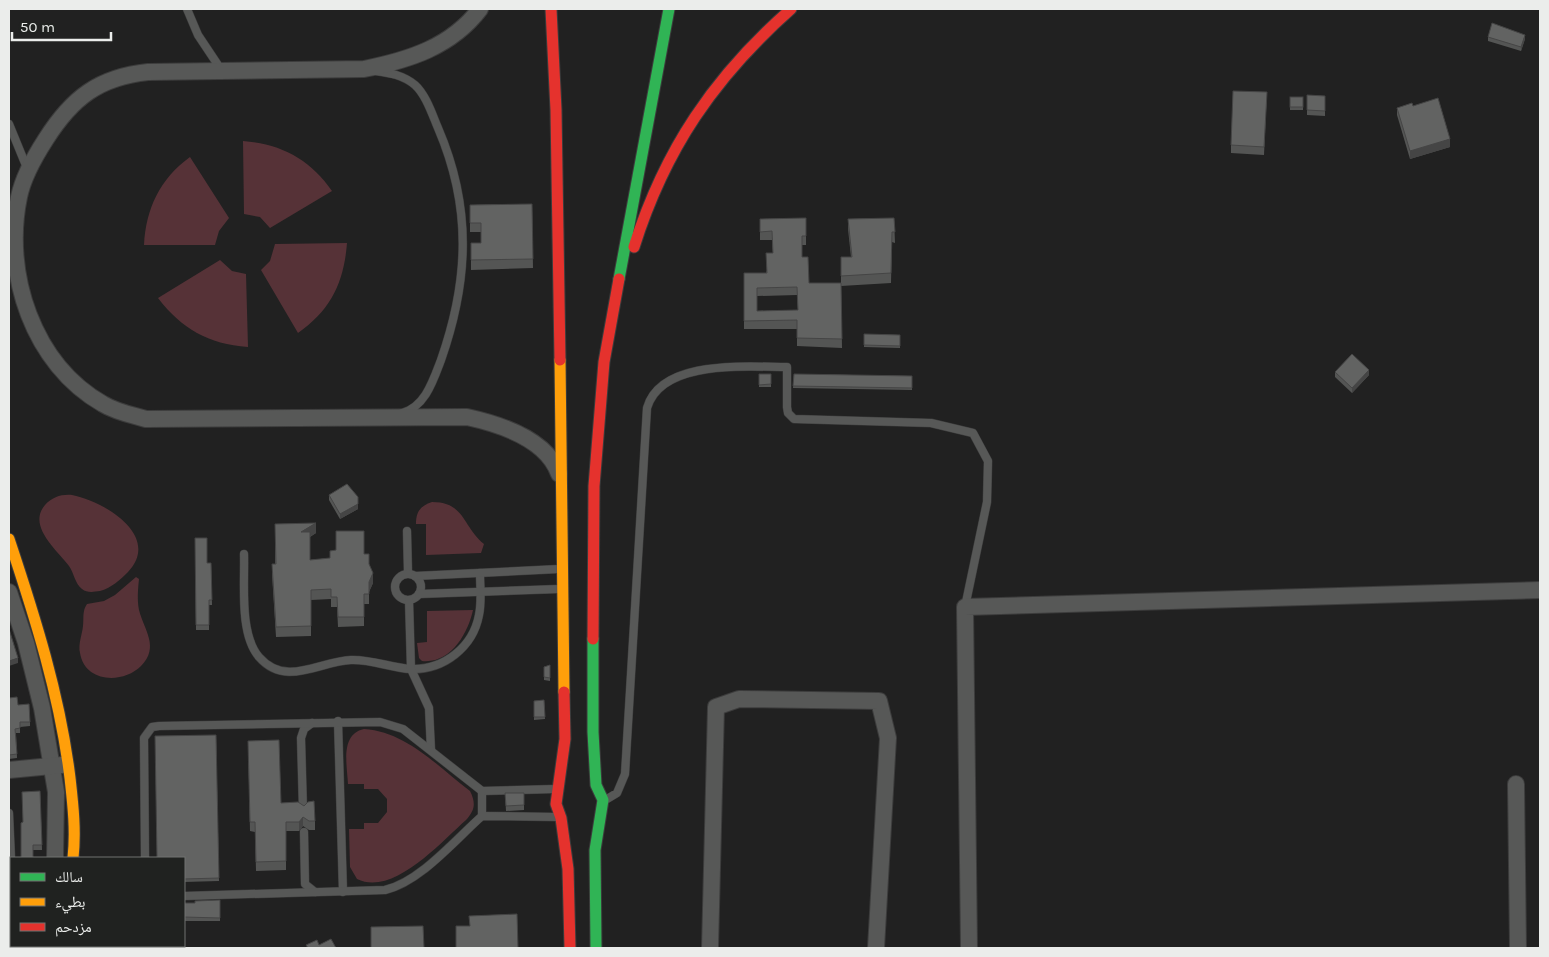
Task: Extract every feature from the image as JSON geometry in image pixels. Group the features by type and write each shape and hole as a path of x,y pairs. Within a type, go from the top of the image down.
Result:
{"main road":[{"path":"551,9 556,110 565,739 560,788 556,804 561,818 568,869 570,948"},
{"path":"596,948 595,850 602,800 596,785 593,732 594,486 604,362 669,9"},
{"path":"604,362 640,226 665,168 696,114 733,63 791,9"},
{"path":"9,539 47,658 63,726 74,815 73,857"},
{"path":"560,788 577,779 596,785"},
{"path":"588,824 599,815"},
{"path":"561,818 573,826"}],"street":[{"path":"480,9 461,30 444,43 422,54 364,69 148,72 123,75 103,83 82,96 57,121 28,171 19,196 14,247 26,308 51,356 82,390 104,404 125,414 146,419 467,417 490,422 529,441 546,454 556,466 562,485"},
{"path":"968,948 965,607 1540,590"},
{"path":"9,592 26,643 42,708 56,792 55,857"},
{"path":"710,948 716,707 739,699 879,701 888,738 876,948"},
{"path":"9,770 69,765"},
{"path":"1516,784 1518,948"}],"lane":[{"path":"186,9 198,35 222,71"},
{"path":"364,69 396,74 415,86 422,94 446,147 463,219 464,253 460,292 450,333 438,369 423,400 407,412 388,416"},
{"path":"9,124 28,171"},
{"path":"602,800 617,793 625,774 647,408 656,391 666,383 701,370 787,367 787,407 788,413 794,419 931,423 973,433 988,461 987,502 965,607"},
{"path":"407,531 412,574 421,586 419,594"},
{"path":"244,554 247,630 250,643 263,661 280,670 296,673 355,659 411,669 425,669 451,658 462,649 476,626 480,573"},
{"path":"409,600 398,596 395,588 397,579 412,574 563,569"},
{"path":"409,600 419,594 564,589"},
{"path":"409,600 411,669 429,708 431,750"},
{"path":"145,857 143,746 144,738 152,727 338,721 368,721 391,724 403,729 482,791 560,788"},
{"path":"338,721 343,892"},
{"path":"303,810 301,738 304,729 314,722"},
{"path":"482,791 482,816"},
{"path":"9,813 11,857"},
{"path":"185,896 385,890 407,882 482,816 538,815 561,818"},
{"path":"304,832 305,884 316,892"}],"shaded area":[{"path":"243,141 270,146 294,155 314,170 332,191 270,228 260,217 244,214"},
{"path":"190,157 229,218 219,231 215,245 144,245 145,231 156,195 170,175"},
{"path":"347,243 343,270 334,294 319,315 298,333 261,270 270,261 275,244"},
{"path":"220,260 232,271 246,274 248,347 220,342 197,333 177,318 158,298"},
{"path":"65,495 72,495 99,504 125,522 134,533 138,546 137,559 119,581 104,590 88,592 80,587 69,566 46,537 39,521 40,513 51,500"},
{"path":"432,502 451,506 462,516 471,530 484,544 481,553 426,555 426,524 416,524 416,520 418,513 424,505"},
{"path":"136,577 139,579 139,610 150,645 147,659 141,666 125,676 106,678 97,675 83,663 80,653 85,607 87,604 104,601 115,595"},
{"path":"473,610 467,628 450,652 442,658 432,661 422,661 419,658 417,643 427,642 427,611"},
{"path":"364,729 380,731 408,743 470,791 474,803 473,810 466,820 416,864 401,874 371,883 357,879 350,867 349,829 364,829 364,823 378,823 387,812 387,799 378,789 364,789 364,784 348,784 346,760 348,744 356,732"}],"building":[{"path":"1492,23 1525,35 1521,47 1488,37"},
{"path":"1233,91 1267,92 1264,147 1231,145"},
{"path":"1307,95 1325,96 1325,111 1307,110"},
{"path":"1290,97 1303,97 1303,107 1290,107"},
{"path":"1438,98 1450,139 1410,151 1397,108 1412,103 1413,106"},
{"path":"532,204 533,259 471,260 471,243 481,243 481,223 470,223 470,205"},
{"path":"806,218 806,236 802,236 802,257 808,257 809,283 841,283 842,339 797,338 797,320 744,321 744,273 767,273 766,253 773,253 772,231 760,232 760,219","holes":["797,287 798,310 757,311 757,288"]},
{"path":"894,218 895,232 892,232 891,273 841,276 841,257 852,257 848,219"},
{"path":"864,334 900,335 900,346 864,345"},
{"path":"1352,354 1369,370 1352,388 1335,372"},
{"path":"759,374 771,374 771,384 759,385"},
{"path":"794,374 912,376 912,388 793,386"},
{"path":"347,484 358,497 358,504 340,514 329,495"},
{"path":"316,523 301,532 310,532 310,560 330,558 330,551 336,550 336,531 364,531 364,554 369,554 369,564 373,573 369,582 369,594 364,594 364,617 338,617 337,597 331,597 331,589 311,590 311,626 276,627 272,564 276,564 275,524"},
{"path":"195,538 207,538 207,563 211,563 212,600 209,600 209,625 196,625"},
{"path":"9,629 18,658 9,661"},
{"path":"550,665 550,678 544,677 544,667"},
{"path":"17,697 18,705 29,704 30,722 20,722 20,728 15,729 17,754 9,755 9,698"},
{"path":"544,700 545,717 534,717 534,701"},
{"path":"216,735 219,878 185,879 185,857 157,857 155,736"},
{"path":"279,740 281,803 298,802 304,806 308,802 314,801 315,821 309,821 303,817 299,822 286,822 286,861 256,862 255,822 250,822 248,741"},
{"path":"40,791 42,845 33,845 33,857 21,857 22,792"},
{"path":"505,793 524,793 524,805 506,806"},
{"path":"10,888 10,917 9,917"},
{"path":"220,900 220,918 185,917 185,903 195,903 195,901"},
{"path":"517,914 518,948 456,948 456,926 470,926 469,916"},
{"path":"423,926 424,948 371,948 371,927"},
{"path":"331,939 336,948 308,948 306,945 317,940 319,945"}],"traffic: fast":[{"path":"619,279 669,9"},
{"path":"593,639 593,732 596,785 603,800 595,850 596,948"}],"traffic: slow":[{"path":"560,360 564,692"},
{"path":"9,539 46,657 60,717 66,747 72,798 73,857"}],"traffic: jam":[{"path":"551,9 556,110 560,360"},
{"path":"634,247 646,211 661,178 695,117 738,61 791,9"},
{"path":"593,639 594,486 604,362 619,279"},
{"path":"564,692 565,739 556,804 561,818 568,869 570,948"}]}
